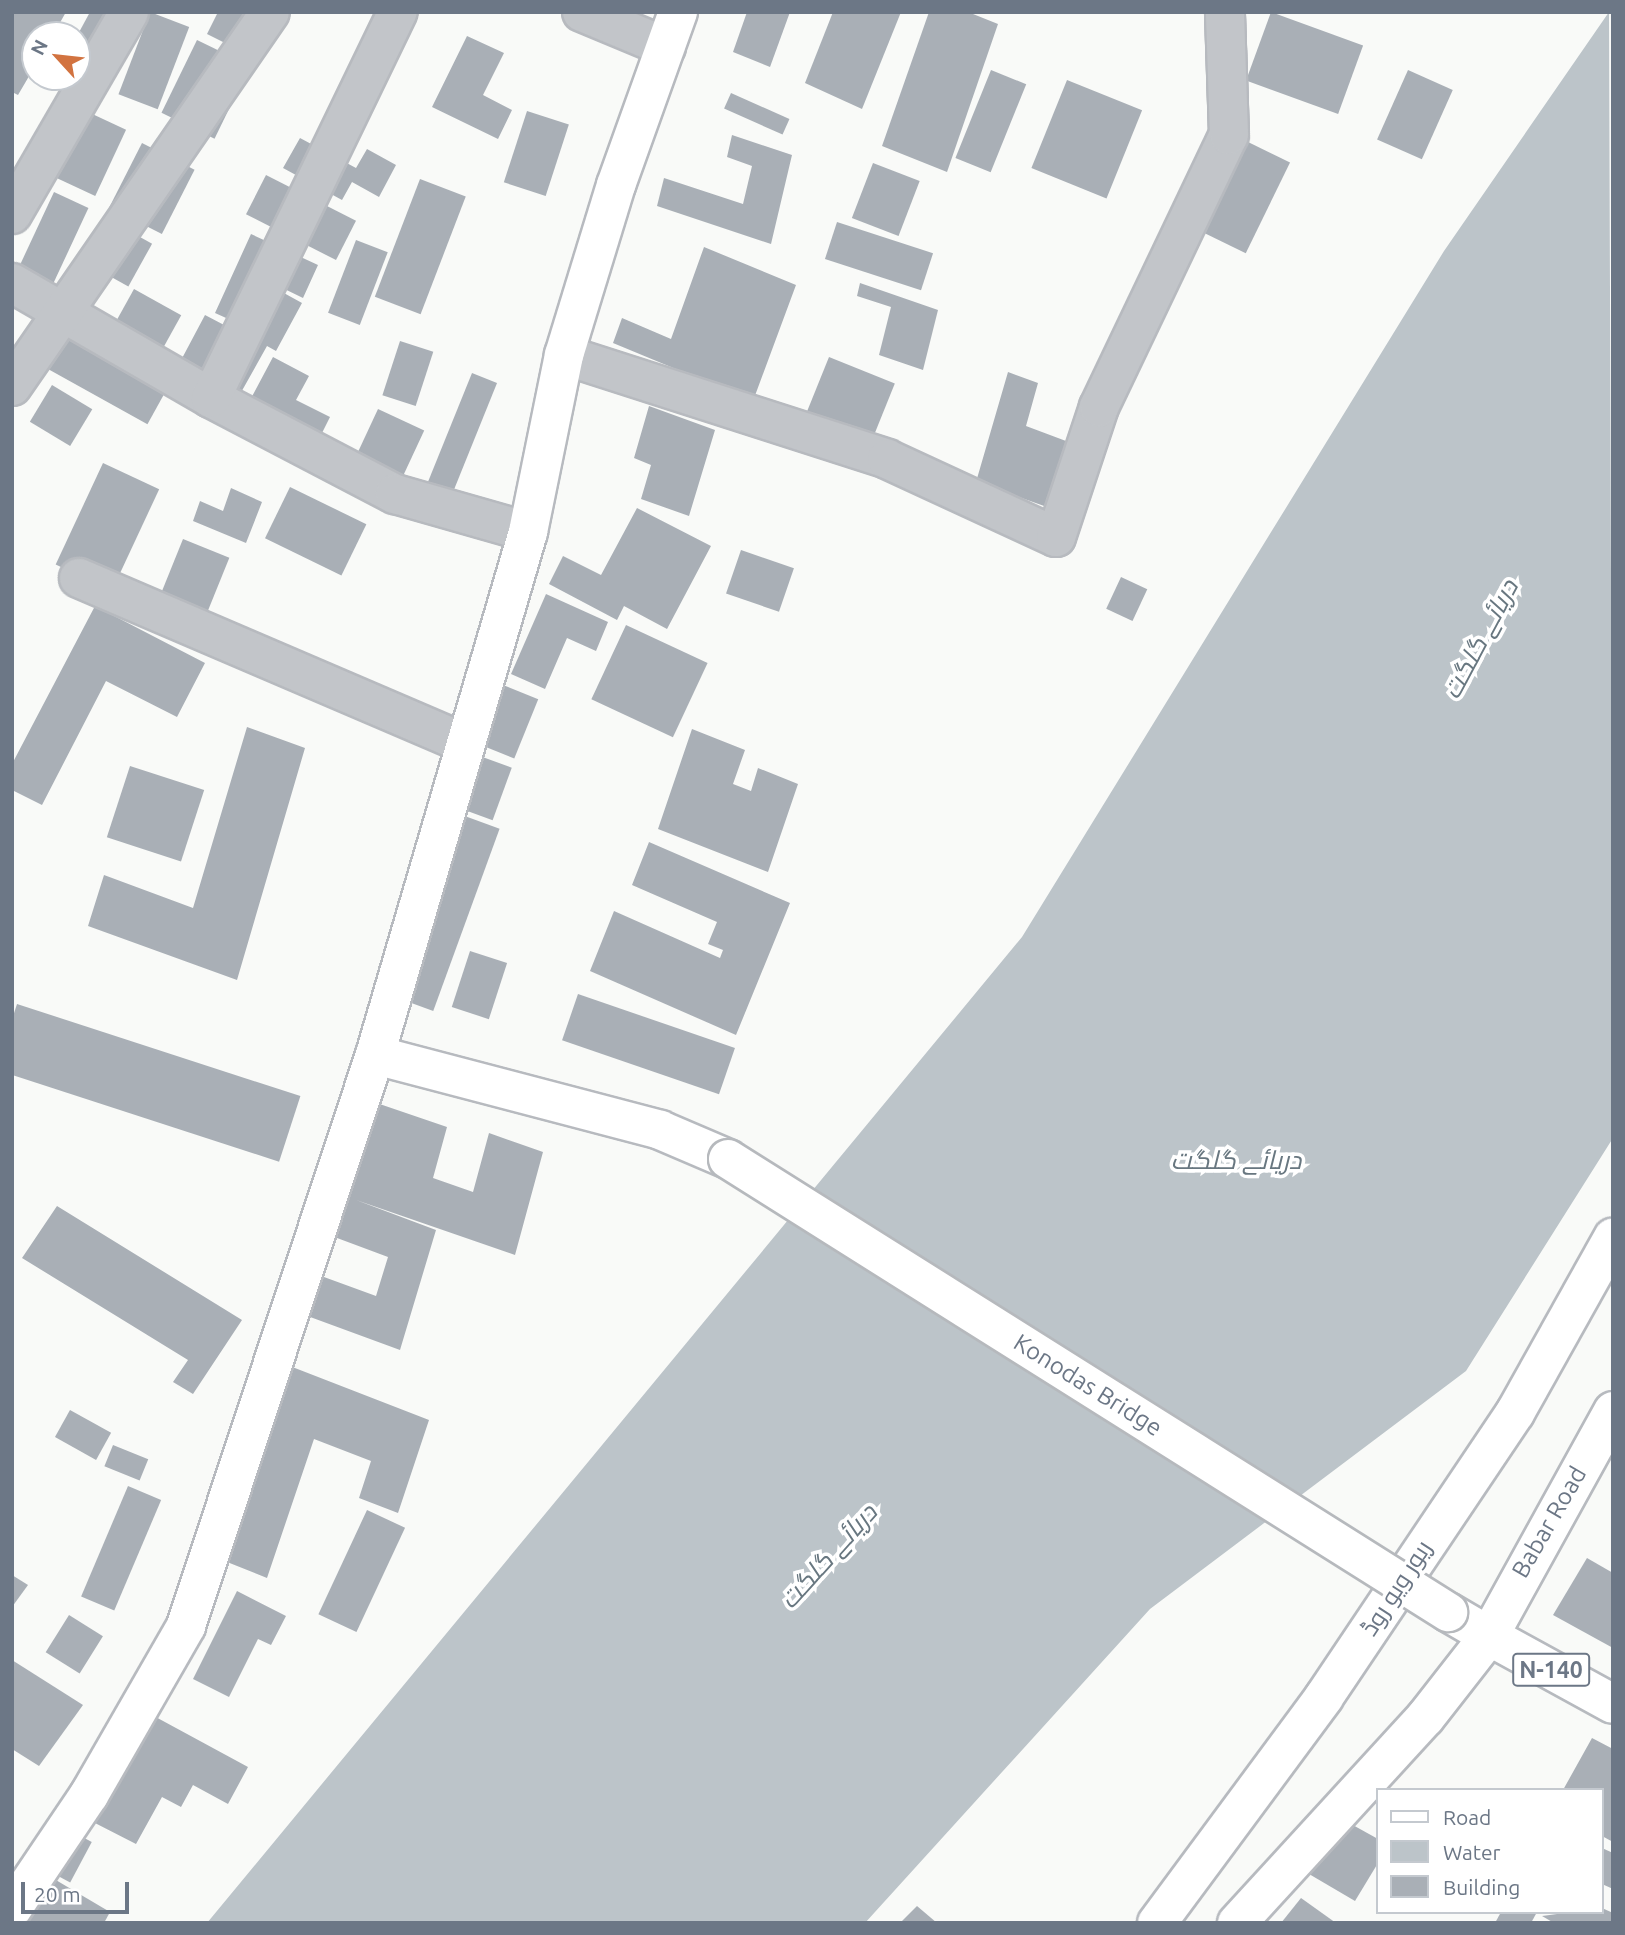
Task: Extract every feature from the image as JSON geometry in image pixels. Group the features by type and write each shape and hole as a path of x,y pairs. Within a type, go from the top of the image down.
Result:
{"main road":[{"path":"12,1909 89,1795 186,1626 375,1055 464,743 528,532 564,355 672,29"},
{"name":"Konodas Bridge","path":"375,1055 660,1130 729,1159 1489,1636"},
{"name":"ریور ویو روڈ","path":"1157,1923 1325,1696 1515,1413 1613,1238"},
{"name":"Babar Road","path":"1489,1636 1613,1411"},
{"name":"N-140","path":"1237,1923 1425,1717 1489,1636 1613,1704"}],"street":[{"path":"12,214 129,12"},
{"path":"12,386 66,313 270,12"},
{"path":"211,398 398,12"},
{"path":"582,12 672,29"},
{"path":"564,355 887,459 1056,537 1099,407 1229,135 1225,12"},
{"path":"12,283 211,398 395,494 528,532"},
{"path":"79,578 464,743"}],"water":[{"name":"دریائے گلگت","path":"1609,12 1613,1138 1466,1371 1150,1609 865,1923 207,1923 1022,937 1444,251"}],"building":[{"path":"13,12 66,12 61,21 21,21 21,90 18,95 12,92"},
{"path":"90,12 141,12 91,54 91,21 85,21"},
{"path":"150,12 189,27 158,109 118,94"},
{"path":"218,12 278,12 255,58 207,34"},
{"path":"747,12 790,12 770,67 733,52"},
{"path":"833,12 901,12 862,109 805,83"},
{"path":"929,12 968,12 998,24 947,172 882,146"},
{"path":"1271,12 1363,46 1338,114 1246,81"},
{"path":"467,36 504,53 483,95 512,110 498,139 432,107"},
{"path":"197,40 250,66 215,139 161,113"},
{"path":"991,70 1026,84 991,172 955,158"},
{"path":"1408,70 1453,90 1422,159 1377,139"},
{"path":"1067,80 1142,110 1107,198 1031,168"},
{"path":"731,93 789,119 783,135 724,109"},
{"path":"527,111 569,125 546,196 504,182"},
{"path":"88,112 126,130 95,196 57,178"},
{"path":"732,135 792,155 771,244 657,206 664,178 743,204 752,166 727,157"},
{"path":"300,138 356,168 367,149 396,165 379,197 352,182 342,200 283,168"},
{"path":"1246,141 1290,162 1246,253 1202,232"},
{"path":"142,143 195,170 162,234 109,207"},
{"path":"873,163 920,181 899,236 852,218"},
{"path":"266,175 356,221 336,260 246,214"},
{"path":"420,179 466,197 421,314 375,297"},
{"path":"54,192 88,208 53,283 19,267"},
{"path":"104,217 152,244 128,287 80,260"},
{"path":"837,222 933,253 921,290 825,259"},
{"path":"251,234 318,265 303,298 266,280 244,326 215,313"},
{"path":"356,240 388,252 360,325 328,313"},
{"path":"704,247 796,285 753,401 613,343 622,318 671,339"},
{"path":"860,283 938,310 923,370 879,355 891,307 857,296"},
{"path":"273,287 302,303 276,351 267,346 239,396 179,364 205,315 247,337"},
{"path":"134,289 181,315 162,350 115,324"},
{"path":"44,320 167,388 147,424 24,356"},
{"path":"400,341 433,352 416,406 382,395"},
{"path":"273,357 309,376 296,400 330,417 319,439 249,402"},
{"path":"829,357 895,384 872,439 807,413"},
{"path":"1008,372 1038,383 1026,426 1066,441 1047,507 976,482"},
{"path":"472,373 497,383 449,503 424,493"},
{"path":"52,385 92,409 70,446 30,422"},
{"path":"649,406 715,430 689,516 641,499 651,465 634,458"},
{"path":"378,409 424,431 401,479 355,458"},
{"path":"103,463 159,489 112,591 56,565"},
{"path":"290,487 366,524 341,575 265,538"},
{"path":"231,488 262,502 246,543 193,521 200,501 223,511"},
{"path":"637,508 711,546 667,629 624,606 617,620 549,584 563,556 601,575"},
{"path":"183,539 229,558 198,636 152,617"},
{"path":"741,550 794,568 779,612 726,593"},
{"path":"1121,577 1147,589 1132,621 1106,609"},
{"path":"546,594 608,622 596,651 567,638 545,689 511,674"},
{"path":"95,606 205,663 177,717 106,681 42,805 12,790 12,764"},
{"path":"626,625 708,663 673,737 591,699"},
{"path":"503,685 538,699 514,759 479,744"},
{"path":"247,727 305,748 237,980 88,926 104,875 193,908"},
{"path":"692,729 745,750 733,784 751,791 758,768 798,784 768,872 658,829"},
{"path":"477,755 512,768 493,820 458,808"},
{"path":"130,766 204,790 181,861 107,837"},
{"path":"462,815 500,829 433,1011 396,997"},
{"path":"649,842 790,903 736,1035 590,971 614,911 720,958 723,950 708,944 717,922 632,885"},
{"path":"470,951 507,963 489,1019 452,1007"},
{"path":"578,994 735,1048 719,1094 562,1040"},
{"path":"17,1004 300,1096 279,1162 12,1075 12,1019"},
{"path":"362,1098 447,1127 433,1178 473,1192 489,1133 543,1152 515,1255 356,1200 436,1230 400,1350 302,1314 313,1273 376,1296 388,1257 329,1235"},
{"path":"57,1206 242,1320 193,1394 173,1382 188,1360 22,1258"},
{"path":"282,1363 429,1420 398,1513 359,1498 371,1461 314,1439 267,1578 217,1558"},
{"path":"70,1410 111,1433 96,1460 55,1437"},
{"path":"113,1445 148,1459 140,1481 104,1466"},
{"path":"128,1486 161,1500 114,1611 81,1596"},
{"path":"367,1510 405,1528 356,1632 318,1614"},
{"path":"1587,1558 1613,1573 1613,1648 1553,1615"},
{"path":"12,1575 28,1585 12,1607"},
{"path":"237,1591 286,1616 271,1645 258,1639 229,1697 193,1679"},
{"path":"69,1615 103,1636 80,1674 46,1652"},
{"path":"12,1660 83,1705 39,1766 12,1749"},
{"path":"152,1715 248,1767 228,1804 193,1785 181,1807 162,1797 136,1844 93,1822"},
{"path":"1592,1738 1613,1749 1613,1842 1604,1837 1604,1788 1564,1788"},
{"path":"1342,1819 1376,1838 1376,1866 1355,1901 1309,1874"},
{"path":"75,1833 92,1842 70,1883 53,1874"},
{"path":"1604,1849 1613,1853 1613,1889 1604,1885"},
{"path":"49,1876 110,1912 104,1923 19,1923"},
{"path":"1301,1898 1336,1923 1281,1923"},
{"path":"917,1906 937,1923 900,1923"},
{"path":"1604,1909 1613,1913 1613,1923 1554,1923 1542,1916 1604,1914"},
{"path":"1500,1914 1536,1914 1531,1923 1495,1923"}]}
